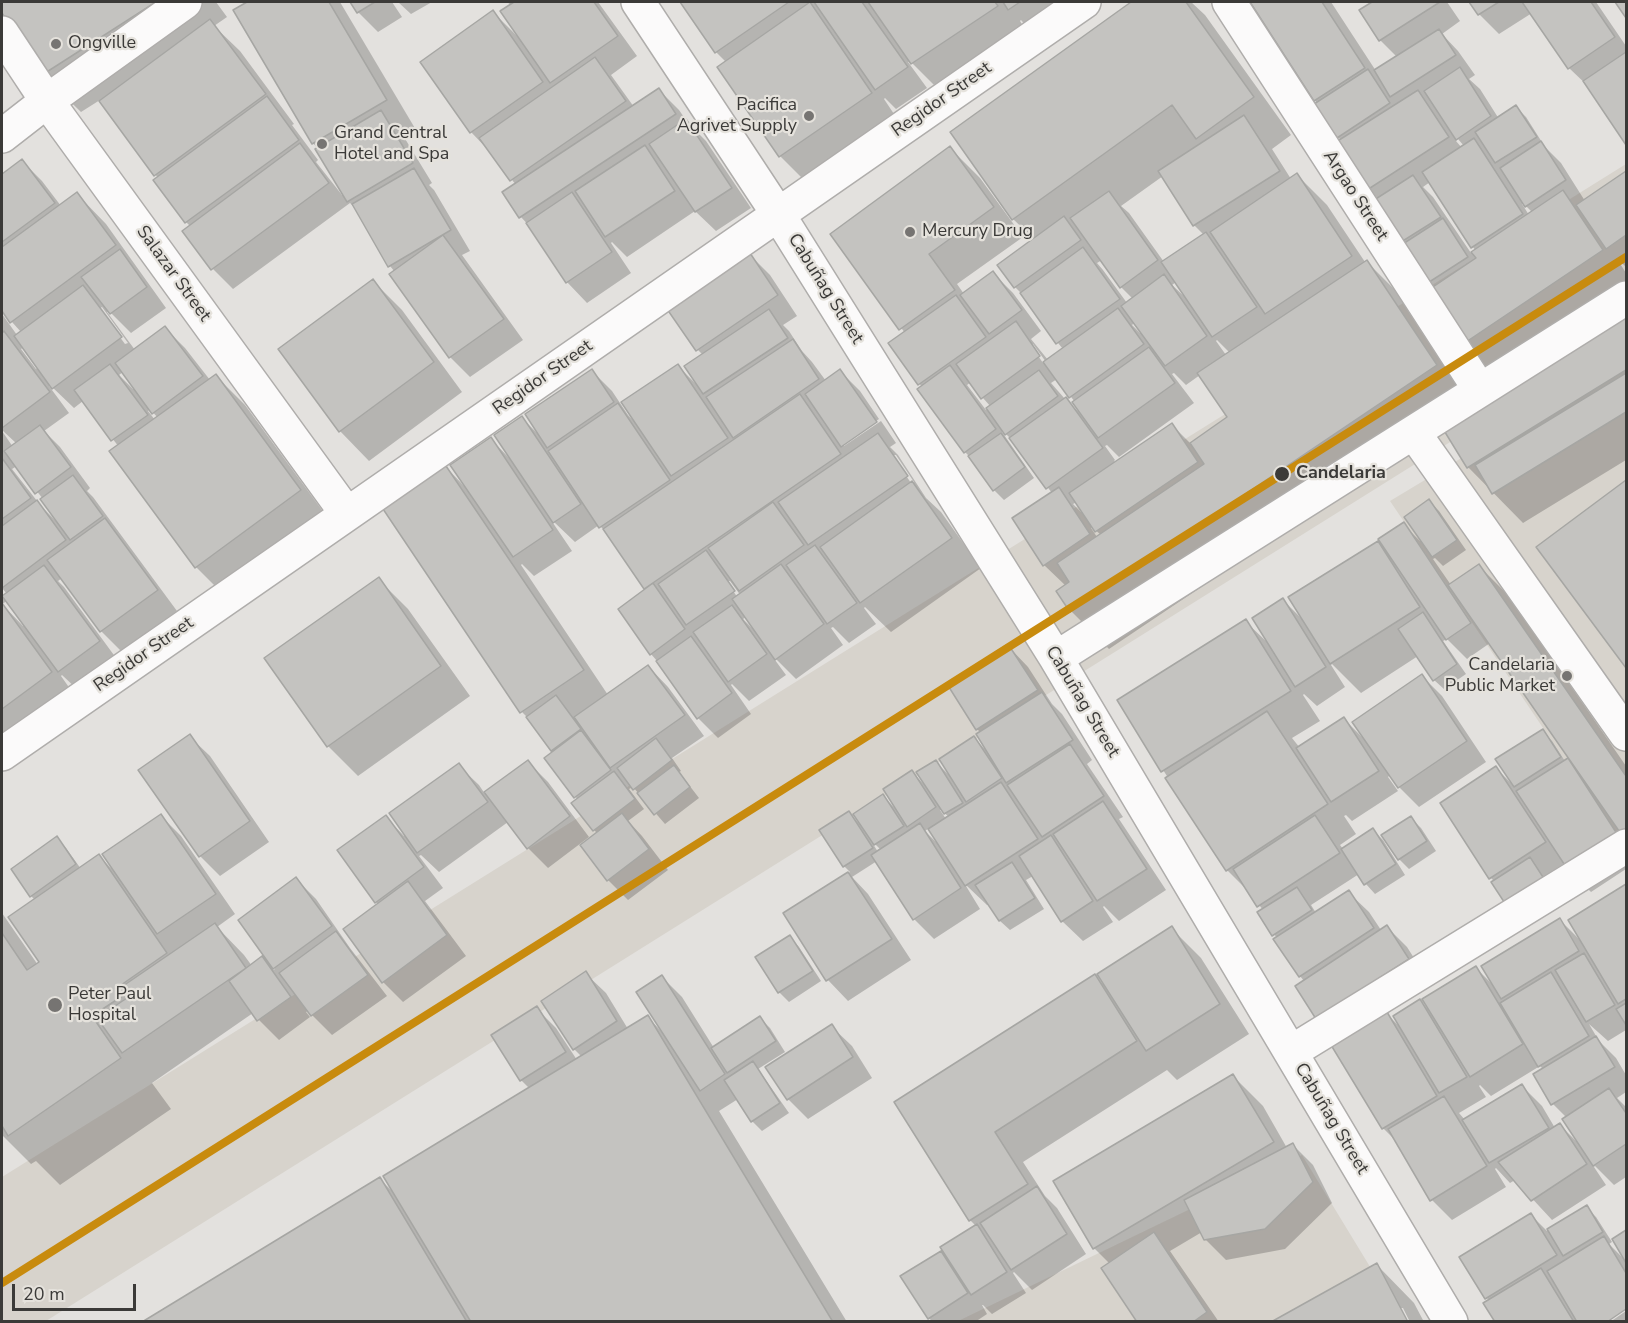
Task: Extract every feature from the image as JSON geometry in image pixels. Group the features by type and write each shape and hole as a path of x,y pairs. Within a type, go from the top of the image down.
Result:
{"street":[{"path":"2,136 185,2"},
{"name":"Cabuñag Street","path":"638,2 778,214 1056,658 1451,1322"},
{"name":"Regidor Street","path":"2,754 1084,2"},
{"name":"Argao Street","path":"1229,2 1480,390"},
{"name":"Salazar Street","path":"2,33 47,101 347,514"},
{"path":"1056,658 1626,298"},
{"path":"1414,433 1626,734"},
{"path":"1291,1052 1626,846"}],"shaded area":[{"path":"1626,164 1626,332 46,1321 2,1321 2,1177"},
{"name":"Candelaria Public Market","path":"1626,359 1626,851 1390,501"},
{"path":"1302,1155 1403,1321 956,1322"}],"building":[{"name":"Ongville","path":"2,2 156,2 42,75 2,13"},
{"path":"247,2 329,2 387,100 312,144 233,10"},
{"path":"350,2 375,2 357,13"},
{"path":"514,2 594,2 618,36 550,83 500,11"},
{"path":"680,2 789,2 715,53"},
{"path":"810,2 872,93 779,157 717,67"},
{"path":"814,2 862,2 908,67 875,90"},
{"path":"868,2 995,2 998,6 911,64"},
{"path":"1003,2 1020,2 1008,10"},
{"path":"1131,2 1186,2 1254,97 1196,139 1172,105 1012,220 950,132"},
{"path":"1250,2 1322,2 1365,68 1314,101"},
{"path":"1372,2 1440,2 1379,41 1359,10"},
{"path":"1469,2 1499,2 1478,15"},
{"path":"1522,2 1591,2 1615,37 1568,69"},
{"path":"1615,2 1626,2 1626,18"},
{"path":"493,10 543,82 470,133 420,62"},
{"path":"210,19 266,94 154,176 99,101"},
{"path":"1439,29 1456,55 1390,97 1374,70"},
{"path":"1626,52 1626,145 1583,81"},
{"path":"595,57 626,101 510,181 479,138"},
{"path":"1460,67 1491,116 1456,140 1424,91"},
{"path":"1368,69 1390,103 1337,138 1314,104"},
{"path":"659,88 676,114 519,218 502,192"},
{"path":"1418,90 1449,137 1367,190 1336,142"},
{"path":"267,96 299,140 185,223 153,180"},
{"path":"1516,105 1537,137 1495,163 1475,132"},
{"path":"381,110 413,163 347,202 315,149"},
{"path":"1244,115 1280,171 1193,226 1158,171"},
{"path":"686,119 732,188 695,212 649,144"},
{"path":"1474,138 1523,214 1471,248 1422,172"},
{"path":"1541,141 1566,180 1525,207 1500,168"},
{"path":"300,143 329,183 211,270 182,231"},
{"path":"645,145 675,191 605,237 575,191"},
{"path":"950,146 994,207 929,254 955,290 899,330 830,234"},
{"path":"22,159 55,203 2,242 2,174"},
{"path":"414,168 451,230 388,267 352,204"},
{"path":"1626,171 1626,235 1606,249 1576,205"},
{"path":"1297,173 1352,256 1265,314 1210,232"},
{"path":"1413,175 1441,217 1398,244 1371,202"},
{"path":"1563,190 1603,250 1460,346 1424,293 1476,258 1471,252"},
{"path":"1109,191 1158,260 1120,288 1070,218"},
{"path":"77,192 116,245 10,323 2,311 2,247"},
{"path":"572,192 612,252 566,283 526,223"},
{"path":"1064,216 1081,240 1014,288 997,265"},
{"path":"1443,218 1468,257 1420,288 1395,249"},
{"path":"1206,232 1257,307 1212,337 1161,262"},
{"path":"443,235 504,319 449,358 389,274"},
{"path":"1083,247 1120,299 1056,344 1020,293"},
{"path":"120,249 147,287 110,314 81,277"},
{"path":"750,253 778,295 696,351 667,309"},
{"path":"1367,260 1437,365 1070,612 1056,591 1069,582 1057,563 1204,464 1190,443 1227,417 1197,373"},
{"path":"993,271 1022,310 989,334 960,295"},
{"path":"1164,274 1207,336 1165,366 1121,306"},
{"path":"373,279 434,362 339,432 278,349"},
{"path":"83,285 122,337 52,389 14,336"},
{"path":"956,295 986,337 918,385 888,343"},
{"path":"1118,308 1144,344 1069,398 1043,362"},
{"path":"769,309 788,338 703,394 684,366"},
{"path":"1626,309 1626,370 1467,468 1440,424"},
{"path":"1016,321 1040,356 981,399 956,364"},
{"path":"165,326 203,376 152,414 115,363"},
{"path":"4,331 50,392 2,428 2,333"},
{"path":"793,339 819,379 733,438 706,397"},
{"path":"1149,347 1175,383 1098,438 1072,402"},
{"path":"110,364 148,415 111,441 74,390"},
{"path":"678,364 728,438 671,476 621,402"},
{"path":"950,365 996,429 964,453 917,389"},
{"path":"592,369 614,402 547,448 525,414"},
{"path":"840,369 877,422 841,447 805,394"},
{"path":"1039,370 1058,396 1005,435 986,408"},
{"path":"1626,373 1626,412 1492,494 1475,465"},
{"path":"216,374 301,490 195,568 109,451"},
{"path":"800,394 841,454 644,589 603,529"},
{"path":"1066,397 1103,448 1046,489 1009,438"},
{"path":"618,403 670,480 599,528 548,451"},
{"path":"522,416 581,504 553,523 494,435"},
{"path":"1172,423 1198,462 1095,532 1069,493"},
{"path":"40,425 71,467 35,494 4,451"},
{"path":"878,433 908,476 808,545 778,502"},
{"path":"1001,433 1025,467 993,491 968,456"},
{"path":"491,437 553,530 513,557 450,465"},
{"path":"2,458 31,498 2,519"},
{"path":"444,463 584,670 520,713 381,506"},
{"path":"73,475 103,516 70,540 40,499"},
{"path":"1626,480 1626,668 1536,547"},
{"path":"912,481 952,538 860,603 820,547"},
{"path":"1059,487 1090,534 1043,566 1012,518"},
{"path":"1429,499 1457,540 1432,557 1404,517"},
{"path":"37,500 66,540 2,588 2,526"},
{"path":"773,502 804,545 739,591 708,548"},
{"path":"105,518 158,590 100,632 47,560"},
{"path":"1404,522 1471,623 1446,640 1378,539"},
{"path":"1378,541 1420,607 1330,664 1288,597"},
{"path":"815,545 857,603 827,624 786,565"},
{"path":"706,550 735,591 686,625 658,584"},
{"path":"781,564 824,624 775,660 732,599"},
{"path":"1479,564 1626,776 1626,841 1448,585"},
{"path":"44,565 100,641 58,672 2,596"},
{"path":"379,577 441,666 327,747 264,658"},
{"path":"653,583 685,629 650,655 618,609"},
{"path":"1283,598 1326,667 1295,687 1252,618"},
{"path":"2,603 52,672 2,709"},
{"path":"732,605 767,654 728,682 693,632"},
{"path":"1423,612 1457,664 1433,681 1398,629"},
{"path":"1246,619 1291,691 1161,772 1117,700"},
{"path":"691,636 732,693 697,719 656,661"},
{"path":"1008,644 1038,690 976,730 947,684"},
{"path":"648,665 685,715 610,768 574,717"},
{"path":"1422,674 1467,741 1398,788 1352,722"},
{"path":"1042,692 1073,740 1006,783 976,734"},
{"path":"556,695 581,729 551,751 526,717"},
{"path":"1267,711 1328,804 1226,871 1165,778"},
{"path":"1344,717 1379,771 1331,802 1296,748"},
{"path":"1543,729 1561,757 1514,787 1495,759"},
{"path":"581,730 611,770 574,798 544,758"},
{"path":"190,734 250,821 199,857 138,770"},
{"path":"974,736 1002,778 966,802 939,759"},
{"path":"656,738 672,760 633,790 617,768"},
{"path":"1070,744 1104,796 1042,837 1007,785"},
{"path":"1568,758 1621,840 1570,873 1516,791"},
{"path":"528,760 570,816 527,849 484,792"},
{"path":"936,760 963,803 944,814 916,772"},
{"path":"459,763 488,802 417,853 389,813"},
{"path":"674,765 690,787 654,815 637,793"},
{"path":"1496,766 1546,842 1489,879 1440,803"},
{"path":"912,770 936,807 907,827 883,789"},
{"path":"614,771 635,799 593,831 571,803"},
{"path":"1001,782 1038,839 965,886 928,829"},
{"path":"883,794 904,826 874,845 853,814"},
{"path":"1103,801 1147,869 1097,901 1053,834"},
{"path":"849,811 873,848 843,867 819,830"},
{"path":"622,813 649,849 607,881 580,845"},
{"path":"161,814 216,894 157,934 102,854"},
{"path":"386,815 424,867 375,903 337,850"},
{"path":"1315,815 1340,853 1257,907 1233,869"},
{"path":"1411,816 1427,841 1398,860 1381,835"},
{"path":"920,823 961,888 913,920 871,855"},
{"path":"1373,828 1396,864 1364,885 1341,849"},
{"path":"1051,835 1093,901 1061,922 1019,856"},
{"path":"57,836 76,864 30,897 11,869"},
{"name":"Peter Paul Hospital","path":"99,854 167,953 121,985 127,993 92,1016 121,1058 8,1136 2,1126 2,933 27,970 39,962 8,917"},
{"path":"1530,857 1550,888 1512,914 1491,882"},
{"path":"1012,862 1035,898 999,921 975,885"},
{"path":"848,872 892,939 826,981 783,913"},
{"path":"296,877 332,926 273,969 238,920"},
{"path":"408,881 447,935 382,983 343,929"},
{"path":"1626,884 1626,999 1618,1004 1568,920"},
{"path":"1297,887 1312,910 1272,936 1257,912"},
{"path":"1349,890 1374,928 1299,977 1273,939"},
{"path":"1560,918 1579,951 1501,999 1481,966"},
{"path":"215,923 246,968 122,1053 97,1018 130,996 123,986"},
{"path":"1387,925 1409,959 1316,1019 1295,986"},
{"path":"1172,926 1220,1004 1146,1051 1097,974"},
{"path":"336,931 368,975 311,1016 279,973"},
{"path":"790,935 813,971 778,993 755,957"},
{"path":"1584,953 1615,1005 1586,1022 1555,970"},
{"path":"262,956 291,997 257,1021 229,981"},
{"path":"1476,966 1523,1044 1470,1077 1422,999"},
{"path":"586,971 617,1021 573,1050 541,1001"},
{"path":"1551,972 1589,1036 1538,1067 1500,1003"},
{"path":"1095,974 1137,1041 995,1132 1028,1184 969,1221 894,1102"},
{"path":"662,975 725,1074 700,1091 636,992"},
{"path":"1420,999 1467,1077 1439,1093 1393,1016"},
{"path":"1626,1003 1626,1025 1616,1009"},
{"path":"537,1006 566,1052 520,1081 491,1035"},
{"path":"1387,1012 1437,1096 1382,1129 1331,1045"},
{"path":"648,1015 833,1322 471,1322 383,1176"},
{"path":"760,1016 776,1041 727,1073 711,1048"},
{"path":"832,1024 853,1057 787,1100 765,1067"},
{"path":"1596,1036 1615,1067 1551,1105 1533,1074"},
{"path":"753,1061 780,1103 751,1122 724,1080"},
{"path":"1233,1074 1274,1142 1093,1249 1053,1181"},
{"path":"1522,1084 1549,1128 1489,1163 1462,1120"},
{"path":"1609,1088 1626,1113 1626,1144 1593,1166 1562,1119"},
{"path":"1444,1096 1487,1166 1430,1201 1388,1129"},
{"path":"1560,1123 1587,1164 1531,1201 1498,1162"},
{"path":"1293,1143 1313,1182 1265,1229 1204,1240 1184,1200"},
{"path":"380,1177 467,1322 142,1322"},
{"path":"1037,1186 1067,1234 1011,1270 980,1223"},
{"path":"1587,1205 1603,1232 1563,1256 1547,1229"},
{"path":"1531,1213 1557,1255 1485,1299 1459,1257"},
{"path":"977,1224 1007,1272 971,1295 940,1247"},
{"path":"1626,1230 1626,1263 1612,1239"},
{"path":"1154,1232 1207,1312 1193,1322 1137,1322 1101,1268"},
{"path":"1604,1236 1626,1273 1626,1309 1607,1322 1577,1322 1547,1271"},
{"path":"941,1251 968,1293 928,1319 900,1276"},
{"path":"1377,1263 1408,1322 1271,1322"},
{"path":"1541,1268 1574,1322 1495,1322 1483,1303"}],"transit line":[{"path":"2,1283 1626,257"}],"place":[{"name":"Ongville","path":"56,44"},
{"name":"Pacifica Agrivet Supply","path":"809,116"},
{"name":"Grand Central Hotel and Spa","path":"322,144"},
{"name":"Mercury Drug","path":"910,232"},
{"name":"Candelaria","path":"1282,474"},
{"name":"Candelaria Public Market","path":"1567,676"},
{"name":"Peter Paul Hospital","path":"55,1005"}]}
